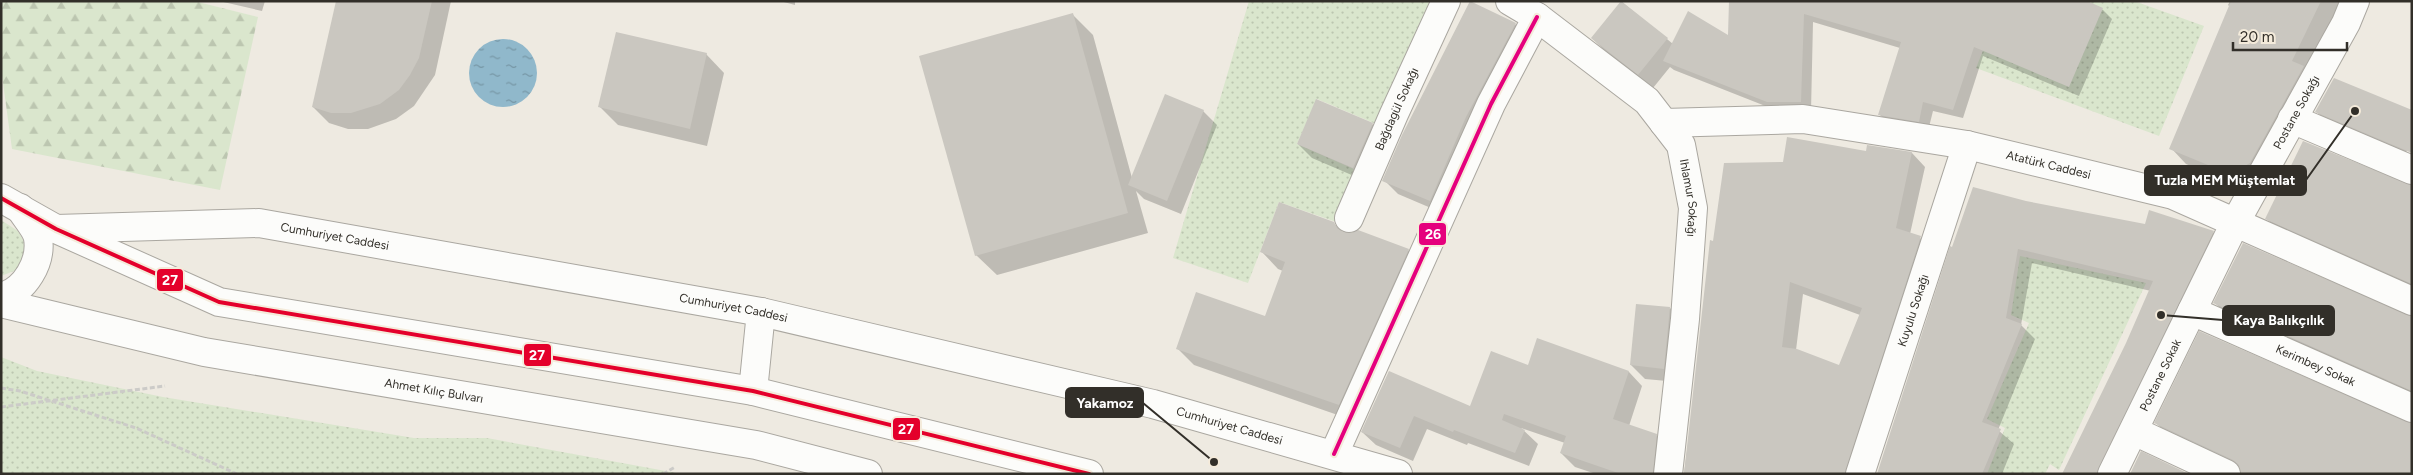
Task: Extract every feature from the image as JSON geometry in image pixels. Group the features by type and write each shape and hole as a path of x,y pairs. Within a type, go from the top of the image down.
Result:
{"street":[{"name":"Bağdagül Sokağı","path":"1349,218 1446,1"},
{"name":"Ihlamur Sokağı","path":"1510,1 1537,17 1647,101 1681,145 1693,208 1685,319 1668,474"},
{"name":"Postane Sokağı","path":"2235,223 2346,23 2355,1"},
{"path":"1334,454 1479,130 1537,17"},
{"name":"Atatürk Caddesi","path":"1664,124 1803,119 1966,145 2173,195 2412,301"},
{"path":"2292,119 2412,170"},
{"name":"Kuyulu Sokağı","path":"1860,474 1966,145"},
{"path":"10,202 56,229 219,302 753,391 1089,474"},
{"path":"1,297 21,286 32,273 38,256 38,237 10,202"},
{"name":"Cumhuriyet Caddesi","path":"56,229 259,223 761,312 1153,404 1334,454 1398,474"},
{"name":"Postane Sokak","path":"2112,474 2235,223"},
{"name":"Ahmet Kılıç Bulvarı","path":"1,303 204,352 756,445 868,474"},
{"name":"Kerimbey Sokak","path":"2192,310 2412,408"},
{"path":"753,391 761,312"},
{"path":"2134,431 2225,473"}],"path":[{"path":"1,407 165,386"},
{"path":"1,388 136,428 238,474"},
{"path":"663,474 682,463"}],"green space":[{"path":"1,1 194,1 258,17 220,190 12,149 1,68"},
{"path":"1249,1 1434,1 1376,124 1317,99 1297,144 1356,170 1339,223 1279,202 1248,283 1173,258"},
{"path":"2003,1 2134,1 2204,26 2159,136 1976,68"},
{"path":"1,220 18,231 27,247 22,268 1,276"},
{"path":"2020,256 2146,283 2059,470 2050,464 2045,474 1987,474 2005,428 1987,419 2029,323 2011,315"},
{"path":"1,357 37,371 163,397 414,438 487,438 682,474 1,474"}],"water":[{"path":"503,39 516,42 527,49 534,60 537,73 534,86 527,97 516,104 503,107 490,104 479,97 472,86 469,73 472,60 479,49 490,42"}],"building":[{"path":"336,1 432,1 419,58 410,75 399,90 380,104 351,113 331,113 312,107"},
{"path":"1470,1 1516,23 1466,117 1430,201 1382,181 1402,135"},
{"path":"1621,1 1668,38 1638,75 1591,38"},
{"path":"1729,1 2087,1 2103,8 2069,87 1974,47 1953,110 1923,102 1919,122 1878,115 1901,42 1804,14 1801,102 1767,102 1663,61 1688,11 1728,35"},
{"path":"2231,1 2321,1 2292,61 2304,66 2250,163 2230,174 2169,149"},
{"path":"1073,13 1128,213 975,256 919,56"},
{"path":"616,32 707,53 690,129 598,107"},
{"path":"2334,78 2412,110 2412,153 2315,112"},
{"path":"1165,94 1204,110 1167,201 1128,185"},
{"path":"1316,99 1373,123 1353,168 1297,144"},
{"path":"1787,137 1866,151 1867,145 1912,152 1896,228 1921,236 1845,474 1684,474 1710,240 1713,241 1724,163 1783,162","holes":["1790,282 1862,308 1839,365 1797,349 1782,347"]},
{"path":"2303,141 2412,185 2412,284 2265,219"},
{"path":"1973,187 2026,201 2145,224 2149,210 2214,231 2097,474 2062,474 2126,343 2153,281 2018,249 2006,318 2022,324 1982,422 2001,429 1982,474 1877,474 1950,246 1952,247"},
{"path":"1279,202 1334,222 1337,228 1343,232 1351,233 1358,230 1409,249 1339,405 1176,349 1196,292 1265,316 1285,262 1260,252"},
{"path":"2243,243 2412,316 2412,391 2213,303"},
{"path":"1636,304 1670,307 1664,369 1630,365"},
{"path":"2199,331 2412,423 2412,474 2241,474 2239,465 2233,460 2154,423"},
{"path":"1537,338 1629,371 1613,419 1657,434 1653,474 1621,474 1560,453 1566,436 1504,414 1502,420 1525,430 1515,453 1454,430 1453,432 1414,416 1400,448 1361,432 1389,371 1470,406 1491,351 1528,365"},
{"path":"2141,451 2189,474 2130,474"}],"transit line":[{"name":"26","path":"1334,454 1491,104 1537,17"},
{"name":"27","path":"1,198 56,229 219,302 753,391 1089,474"}],"place":[{"name":"Tuzla MEM Müştemlat","path":"2355,111"},
{"name":"Kaya Balıkçılık","path":"2161,315"},
{"name":"Yakamoz","path":"1214,462"}]}
